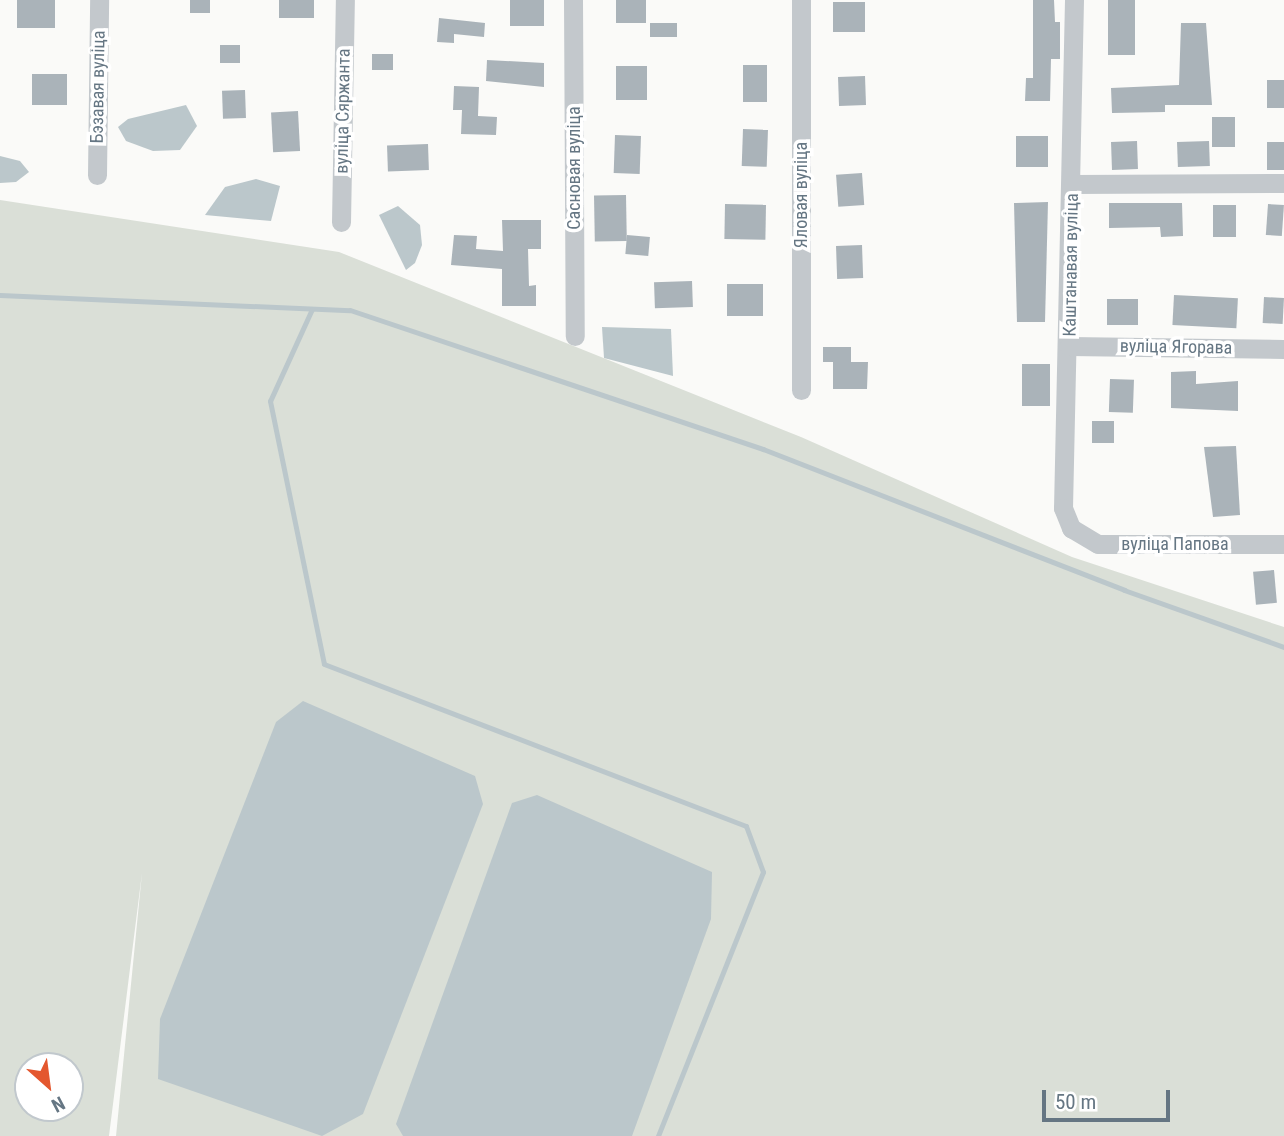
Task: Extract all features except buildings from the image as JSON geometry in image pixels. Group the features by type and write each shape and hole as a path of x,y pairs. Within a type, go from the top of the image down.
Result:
{"street":[{"name":"Бэзавая вуліца","path":"97,174 99,0"},
{"name":"вуліца Сяржанта","path":"341,222 345,0"},
{"name":"Сасновая вуліца","path":"573,0 575,336"},
{"name":"Яловая вуліца","path":"801,0 801,390"},
{"name":"Каштанавая вуліца","path":"1071,528 1063,508 1073,184 1074,0"},
{"path":"1073,184 1284,183"},
{"name":"вуліца Ягорава","path":"1069,346 1284,349"},
{"name":"вуліца Папова","path":"1071,528 1098,544 1284,544"}],"shaded area":[{"path":"186,105 197,126 180,150 153,151 126,141 118,127 128,119"},
{"path":"0,156 20,161 29,172 16,182 0,183"},
{"path":"256,179 280,186 271,221 205,215 225,187"},
{"path":"0,200 339,252 801,437 1072,557 1284,627 1284,1136 116,1136 142,873 109,1136 0,1136"},
{"path":"398,206 420,225 422,245 415,263 406,270 379,215"},
{"path":"602,327 671,329 673,376 604,358"},
{"path":"303,701 475,776 483,804 363,1114 322,1136 158,1079 160,1019 276,722"},
{"path":"537,795 712,872 711,919 632,1136 403,1136 396,1124 512,803"}],"waterway":[{"path":"0,295 350,310 763,449 1124,590 1284,647"},
{"path":"312,309 270,401 324,664 746,826 763,872 658,1136"}]}
